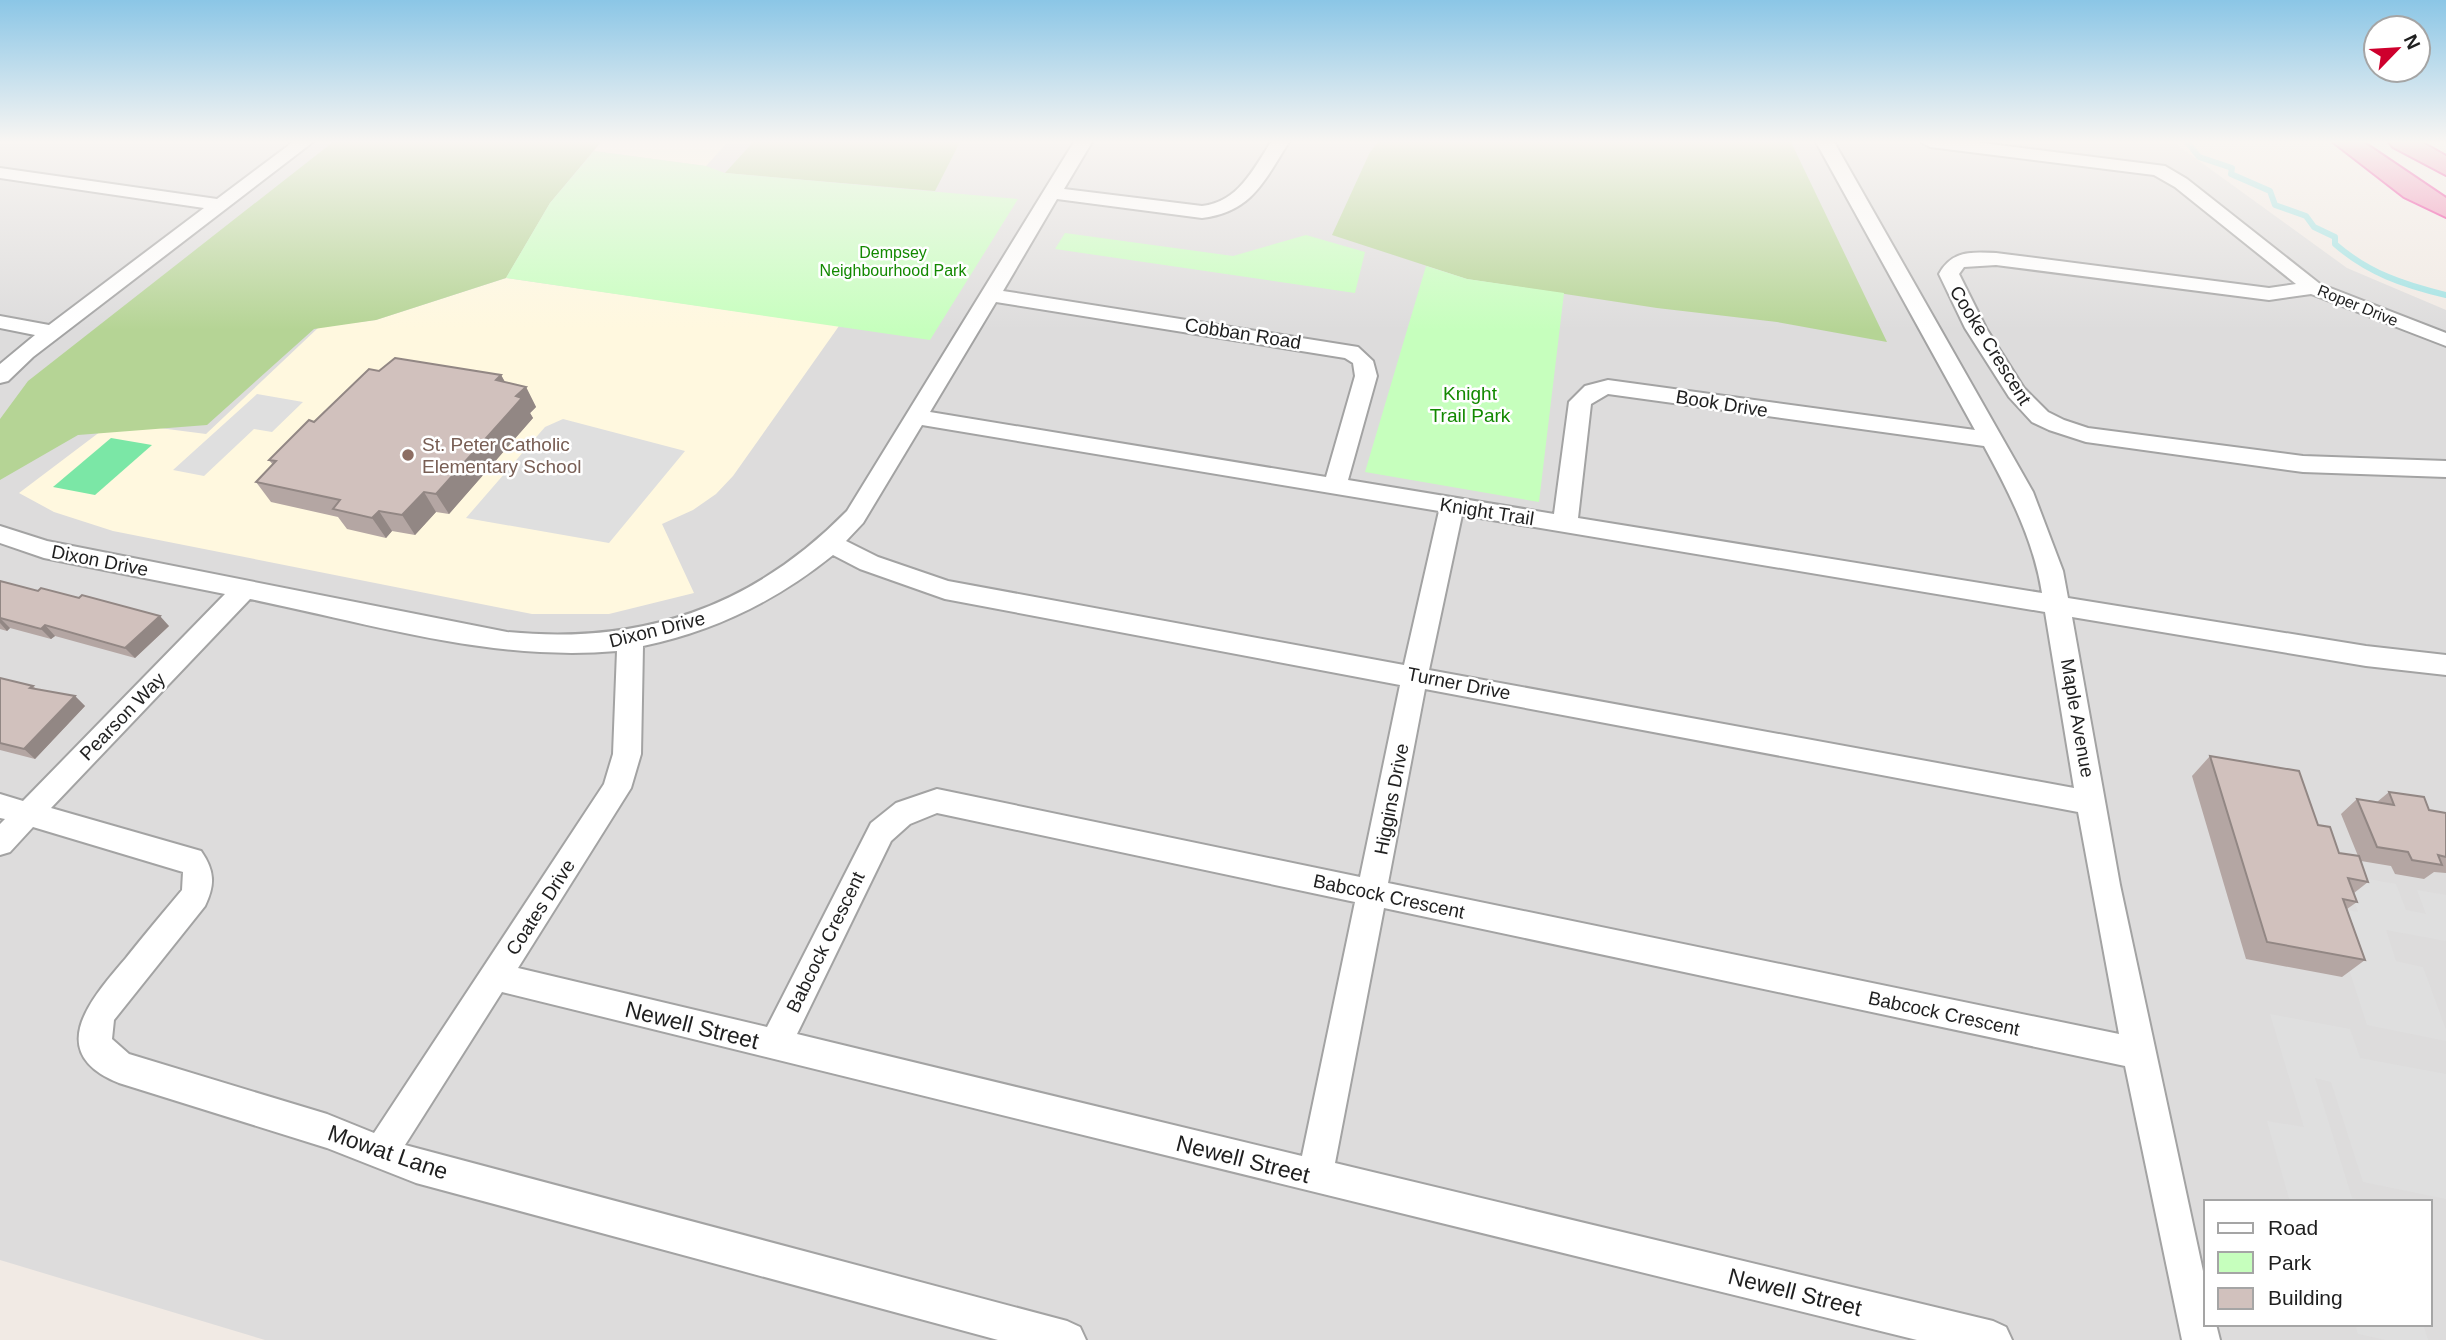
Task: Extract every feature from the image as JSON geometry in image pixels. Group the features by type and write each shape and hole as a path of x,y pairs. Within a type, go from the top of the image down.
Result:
{"street":[{"path":"0,376 53,332 221,205"},
{"name":"Dixon Drive","path":"0,534 44,549 509,642 578,645 630,639 709,617 750,599 788,577 831,544 867,500 1045,205"},
{"path":"1143,205 1202,212 1223,211 1235,205"},
{"name":"Maple Avenue","path":"1860,205 2021,492 2051,570 2105,885 2138,1053 2201,1340"},
{"name":"Roper Drive","path":"2210,205 2313,288 2446,340"},
{"name":"Cooke Crescent","path":"2313,288 2269,294 1985,259 1962,259 1955,262 1949,274 2007,379 2029,409 2058,427 2086,435 2304,464 2446,469"},
{"name":"Cobban Road","path":"990,295 1351,352 1361,358 1366,366 1366,376 1335,486"},
{"path":"0,322 53,332"},
{"name":"Book Drive","path":"1566,524 1580,402 1593,391 1608,387 1991,440"},
{"name":"Knight Trail","path":"916,417 2057,603"},
{"name":"Higgins Drive","path":"1315,1176 1415,674 1452,505"},
{"name":"Turner Drive","path":"831,544 869,563 946,590 1415,674 2093,803"},
{"name":"Pearson Way","path":"0,843 15,809 245,589"},
{"path":"2057,603 2366,656 2446,665"},
{"name":"Coates Drive","path":"381,1152 617,788 627,754 630,639"},
{"name":"Babcock Crescent","path":"775,1045 881,832 894,817 913,807 937,801 2138,1053"},
{"name":"Mowat Lane","path":"15,809 191,860 198,870 199,884 194,897 100,1013 95,1028 96,1046 120,1067 327,1131 429,1169 1067,1340"},
{"name":"Newell Street","path":"494,976 1315,1176 1930,1332 1993,1340"}],"shaded area":[{"path":"0,205 2259,205 2347,268 2446,310 2446,1340 265,1340 0,1260"},
{"name":"St. Peter Catholic Elementary School","path":"506,278 839,326 733,476 716,494 693,510 662,524 694,593 609,614 532,614 113,531 54,512 19,493 113,422 206,434 319,327 376,320"},
{"path":"257,394 303,402 272,432 254,429 204,476 173,470"},
{"path":"563,419 685,451 609,543 466,518 545,427"},
{"path":"2346,875 2396,884 2406,910 2426,914 2417,890 2446,895 2446,941 2386,930 2396,961 2423,967 2446,1030 2446,1041 2367,1025 2329,907 2358,912"},
{"path":"2270,1014 2350,1029 2360,1058 2446,1074 2446,1199 2363,1182 2331,1082 2315,1078 2352,1198 2360,1200 2289,1200 2267,1121 2304,1127"},
{"path":"2356,1326 2424,1326 2428,1340 2385,1340 2358,1334"}],"green space":[{"path":"253,205 549,205 506,278 376,320 314,329 207,425 78,435 0,480 0,419 28,381"},
{"name":"Dempsey Neighbourhood Park","path":"549,205 1015,205 930,340 506,278"},
{"path":"1346,205 1821,205 1887,342 1777,322 1657,308 1467,279 1332,235"},
{"path":"1065,233 1233,256 1306,235 1365,252 1355,293 1055,249"},
{"name":"Knight Trail Park","path":"1426,266 1467,279 1564,293 1539,502 1365,472"},
{"path":"111,438 152,445 95,495 53,487"}],"building":[{"path":"395,358 501,375 496,380 526,387 516,396 522,398 436,494 424,492 402,515 379,511 372,518 333,509 340,500 256,482 276,461 269,460 309,420 314,422 369,369 379,371"},
{"path":"0,581 79,598 82,595 160,616 125,648 45,625 41,629 0,618"},
{"path":"0,678 33,686 30,688 75,696 24,749 0,743"},
{"path":"2210,756 2299,771 2318,825 2330,827 2339,853 2359,856 2368,882 2348,878 2357,902 2343,899 2365,960 2267,942"},
{"path":"2389,792 2424,797 2429,810 2446,813 2446,857 2438,855 2442,865 2412,860 2408,852 2377,847 2357,799 2394,805"}],"waterway":[{"path":"2275,205 2306,216 2314,227 2335,237 2335,244 2360,263 2401,282 2446,295"}],"place":[{"name":"St. Peter Catholic Elementary School","path":"408,455"}]}
